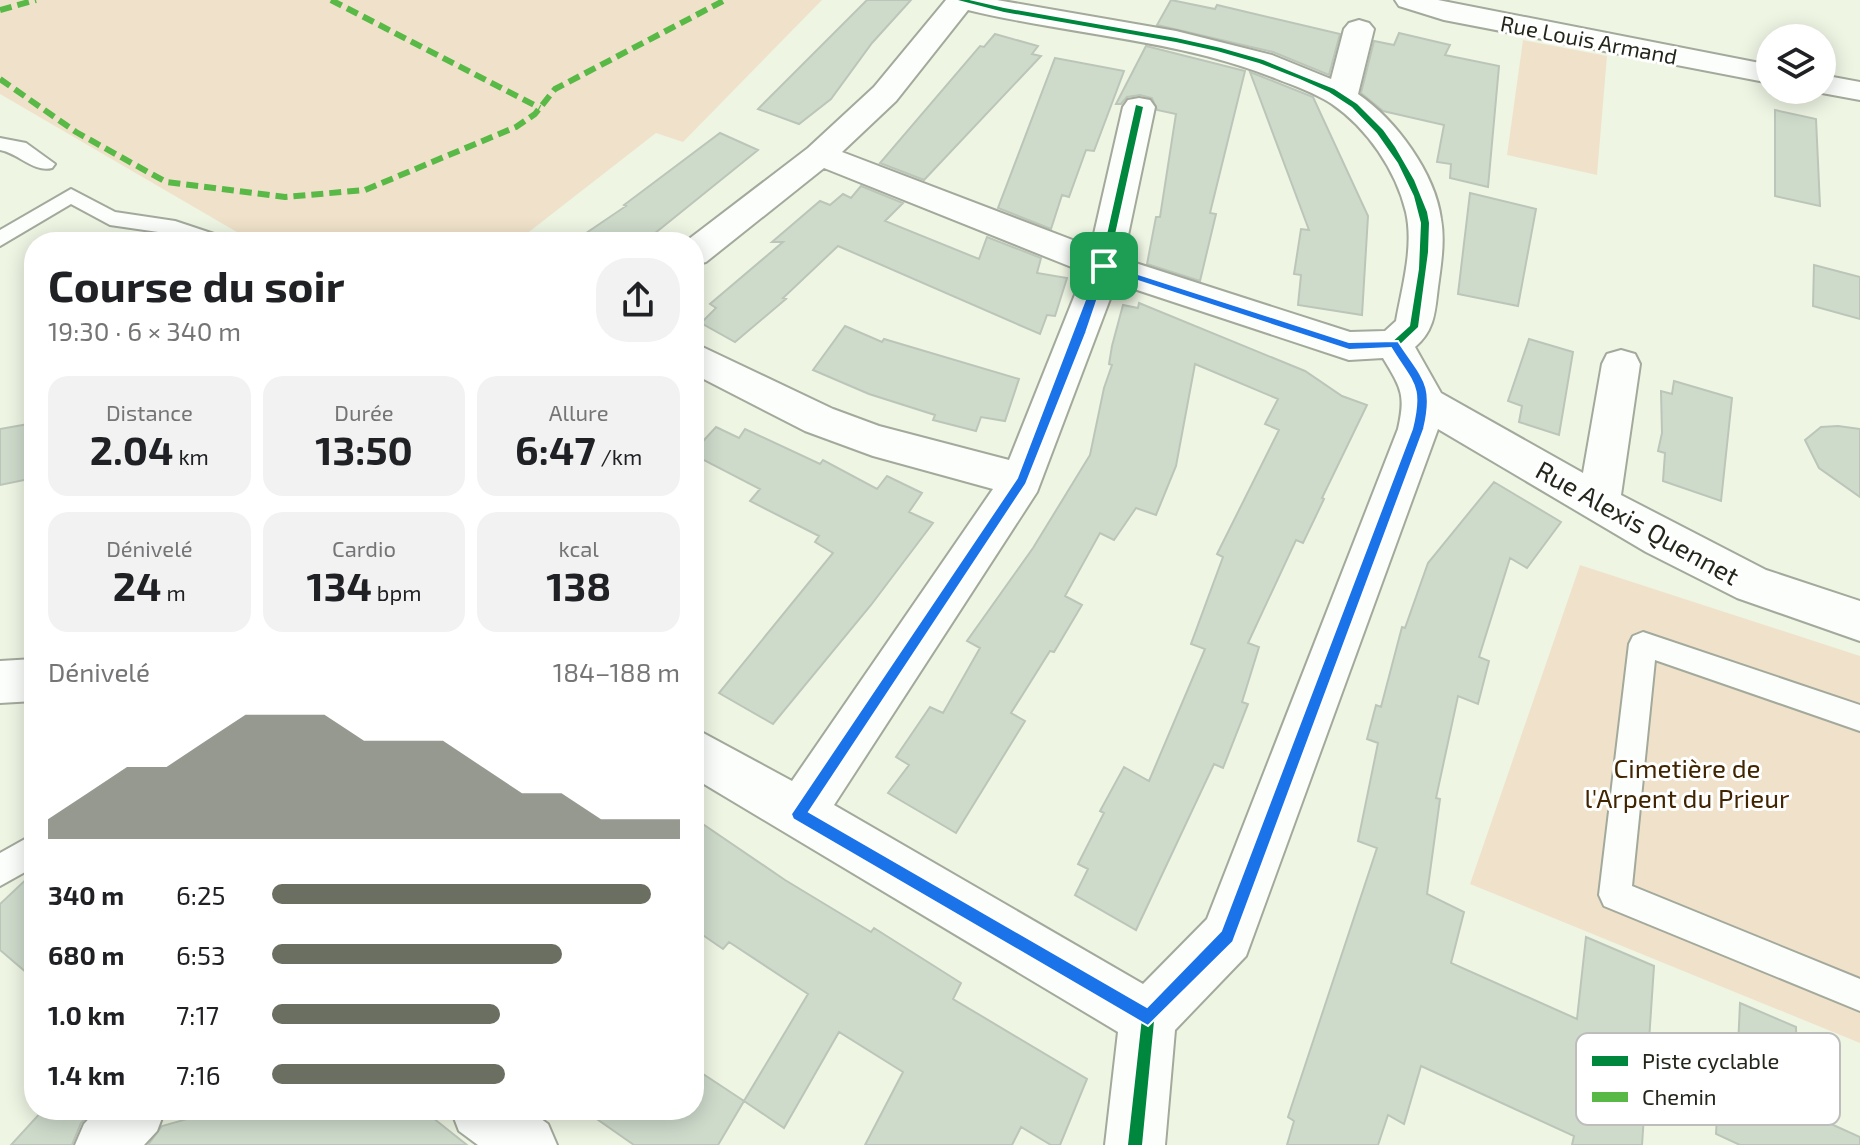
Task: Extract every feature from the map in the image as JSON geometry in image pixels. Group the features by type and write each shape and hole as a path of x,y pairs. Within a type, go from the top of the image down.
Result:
{"street":[{"path":"704,245 820,155 885,94 961,0 1037,19 1208,46 1272,64 1342,96 1388,138 1424,214 1421,289 1414,327 1394,344 1349,346 1104,266 820,155"},
{"name":"Rue Louis Armand","path":"1409,0 1444,11 1756,71"},
{"path":"1342,96 1359,29"},
{"path":"1836,87 1860,91"},
{"path":"799,814 1022,480 1081,333 1104,266 1139,107"},
{"path":"1135,1145 1148,1018 1227,937 1418,429 1425,402 1422,388 1394,344"},
{"path":"704,362 819,420 873,440 1022,480"},
{"path":"1599,502 1621,364"},
{"name":"Rue Alexis Quennet","path":"1425,402 1661,539 1753,585 1860,621"},
{"path":"0,682 24,681"},
{"path":"704,757 1148,1018"},
{"path":"105,1145 127,1120"},
{"path":"493,1120 527,1145"}],"lane":[{"path":"0,144 19,147 45,164"},
{"path":"0,239 71,195 110,218 187,232"},
{"path":"1860,718 1643,644 1615,895 1860,995"},
{"path":"0,871 24,855"}],"green space":[{"path":"0,0 822,0 683,142 656,133 529,232 237,232 0,94"},
{"path":"1523,40 1607,56 1597,175 1507,155"},
{"name":"Cimetière de l'Arpent du Prieur","path":"1580,565 1860,656 1860,1043 1470,884"}],"building":[{"path":"867,0 911,0 872,43 831,99 799,124 758,109"},
{"path":"1171,0 1215,9 1217,5 1340,34 1329,75 1273,52 1157,25"},
{"path":"1399,33 1450,45 1445,55 1499,66 1488,187 1450,178 1451,164 1437,162 1444,125 1383,111 1361,93 1374,41 1394,45"},
{"path":"995,34 1038,46 1032,54 1041,56 924,180 880,163 980,46 984,47"},
{"path":"1146,46 1245,71 1210,213 1216,214 1200,281 1147,264 1156,217 1160,217 1176,114 1157,110 1152,98 1140,95 1127,97 1121,104 1116,104"},
{"path":"1055,58 1124,71 1094,151 1086,150 1069,197 1062,195 1051,229 998,208"},
{"path":"1250,72 1313,97 1368,216 1362,315 1298,305 1301,275 1294,274 1301,229 1309,230"},
{"path":"1775,110 1816,119 1820,206 1775,196"},
{"path":"720,133 758,150 656,232 588,232"},
{"path":"861,186 903,203 885,221 979,259 987,237 1041,258 1037,273 1067,278 1055,316 1047,315 1040,334 838,246 783,298 786,299 735,342 704,325 704,320 716,308 710,304 783,242 772,242 820,201 830,205 843,194 851,198"},
{"path":"1470,193 1536,209 1518,306 1458,294"},
{"path":"1814,265 1860,277 1860,319 1813,306"},
{"path":"1139,303 1305,371 1342,396 1367,405 1303,543 1296,540 1248,643 1259,647 1242,702 1248,704 1223,768 1214,764 1136,930 1075,895 1088,869 1078,864 1104,813 1100,811 1124,767 1149,781 1205,649 1191,644 1223,557 1217,554 1279,430 1265,424 1278,399 1195,364 1176,466 1156,515 1136,508 1114,540 1100,533 1065,596 1082,605 1054,652 1050,651 1011,713 1025,721 956,833 888,793 909,765 896,757 930,707 943,713 980,648 967,641 1033,548 1090,455 1123,305 1138,308"},
{"path":"845,326 882,342 884,339 1019,379 1005,421 981,417 976,431 933,420 935,415 869,394 813,370"},
{"path":"1529,339 1573,352 1559,435 1519,422 1522,406 1508,401"},
{"path":"1674,381 1732,398 1721,501 1663,481 1665,453 1658,451 1662,433 1661,391 1672,394"},
{"path":"24,425 24,480 0,485 0,429"},
{"path":"716,427 739,438 745,429 820,464 823,460 877,489 887,476 922,493 909,512 933,523 871,605 773,724 719,693 833,553 815,542 819,536 750,501 760,489 704,460 704,440"},
{"path":"1821,427 1860,429 1860,497 1819,468 1805,440"},
{"path":"1494,482 1561,522 1527,568 1510,558 1479,657 1489,661 1478,704 1458,696 1436,798 1440,799 1427,894 1464,912 1451,963 1577,1019 1586,937 1654,966 1650,1033 1576,1033 1576,1125 1643,1125 1642,1145 1572,1145 1574,1136 1421,1066 1404,1124 1388,1115 1378,1145 1287,1145 1294,1121 1288,1117 1377,848 1358,841 1378,743 1367,739 1376,705 1381,707 1402,627 1405,628 1428,563"},
{"path":"704,825 785,880 871,932 874,928 961,983 953,999 1087,1079 1060,1145 1051,1145 1021,1127 1012,1145 865,1145 903,1072 839,1032 784,1128 744,1101 808,994 729,942 723,949 704,936"},
{"path":"24,881 24,970 0,950 0,904"},
{"path":"1740,1003 1796,1027 1796,1033 1739,1033"},
{"path":"704,1075 744,1101 718,1145 634,1145 598,1120 704,1120"},
{"path":"34,1120 84,1120 72,1145 11,1145"},
{"path":"183,1120 436,1120 467,1145 148,1145 162,1126"},
{"path":"1717,1125 1833,1125 1860,1137 1860,1145 1740,1145 1716,1134"}],"marked path":[{"path":"0,10 36,0"},
{"path":"331,0 540,108"},
{"path":"0,79 76,132 166,182 285,197 365,190 516,127 535,114 555,89 725,0"}],"cycle path":[{"path":"961,0 1219,50 1261,62 1332,91 1368,118 1391,147 1418,196 1425,223 1423,269 1414,327 1394,344 1419,383 1422,401 1418,429 1227,937 1148,1018 1135,1145"},
{"path":"799,814 1022,480 1104,266 1139,107"}],"route":[{"path":"1104,266 1349,346 1394,344 1422,388 1425,402 1418,429 1227,937 1148,1018 799,814 1022,480 1081,333 1104,266"}]}
